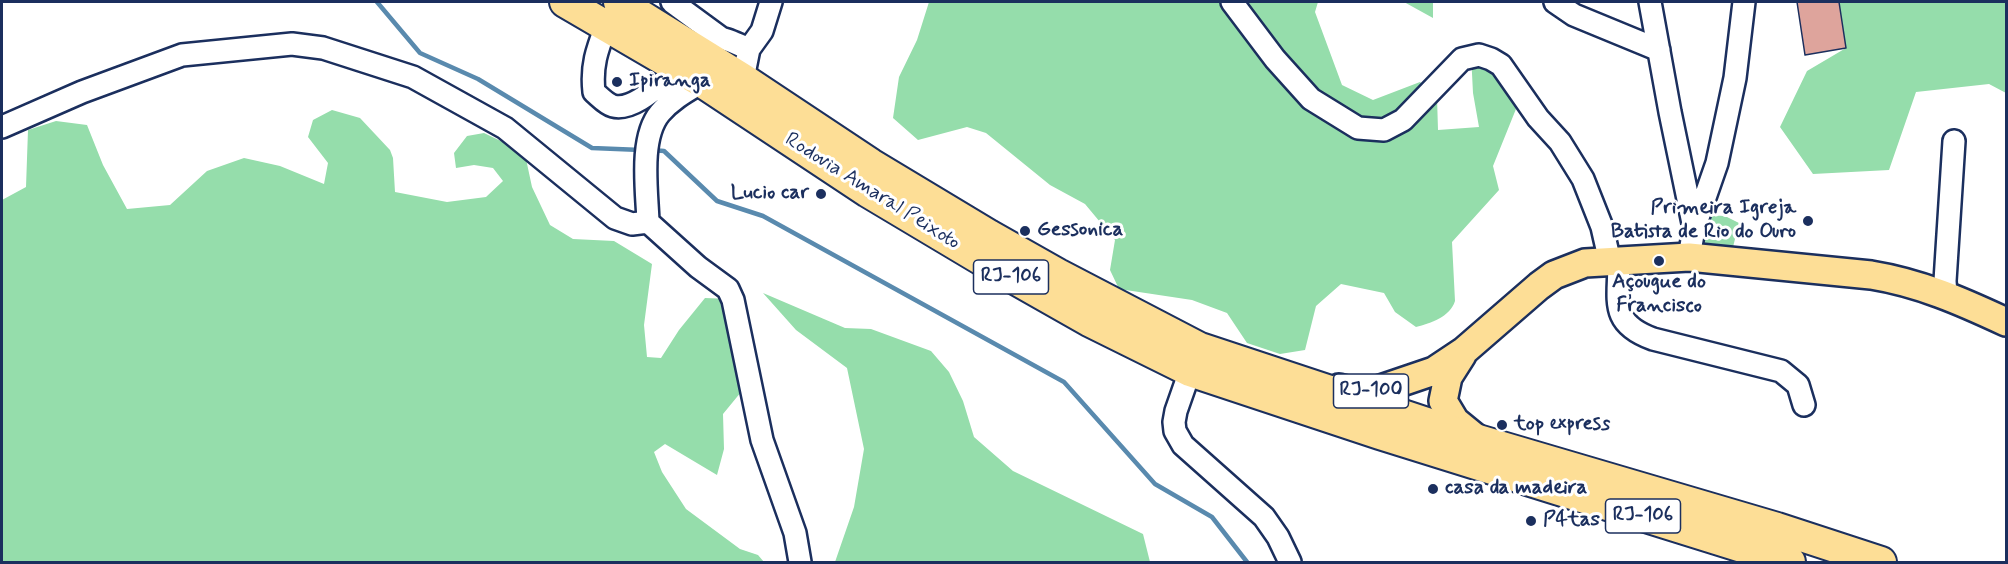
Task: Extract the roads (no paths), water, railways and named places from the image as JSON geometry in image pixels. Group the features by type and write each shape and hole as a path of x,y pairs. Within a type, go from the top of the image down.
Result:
{"highway":[{"name":"Rodovia Amaral Peixoto","path":"565,2 613,14 691,66 868,192 992,267 1089,321 1190,370 1256,394 1790,562"},
{"name":"Rodovia Amaral Peixoto","path":"691,66 743,79 871,164 1038,263 1200,348 1478,440"},
{"name":"RJ-106","path":"1478,440 1766,525 1881,562"}],"main road":[{"name":"RJ-100","path":"1271,372 1351,391 1375,391 1434,371 1464,351 1554,275 1585,264 1689,257 1871,275 1903,281 1946,295 2007,322"},
{"name":"RJ-100","path":"1464,351 1448,377 1443,401 1455,421 1478,440"}],"street":[{"path":"672,2 721,38 749,49"},
{"path":"743,79 749,49 762,31 771,2"},
{"path":"1232,2 1275,59 1311,99 1358,128 1384,130 1403,120 1462,59 1479,55 1501,65 1538,118 1560,142 1583,179 1615,262 1622,320 1636,333 1781,371 1798,385 1804,405"},
{"path":"1555,2 1574,15 1659,50"},
{"path":"1650,2 1694,229"},
{"path":"1689,257 1694,229 1717,163 1736,78 1744,2"},
{"path":"613,14 594,58 592,77 594,92 610,105 621,108 635,104 691,66"},
{"path":"721,38 706,39 678,96 659,114 649,137 646,163 648,222 698,267 728,289 733,300 762,440 795,533 800,562"},
{"path":"2,127 82,92 182,55 292,44 323,48 413,76 505,128 615,218 632,224 648,222"},
{"path":"1946,295 1954,141"},
{"path":"1190,370 1176,411 1175,430 1183,445 1264,516 1278,537 1290,562"}],"waterway":[{"path":"377,2 420,53 478,79 592,148 641,150"},
{"path":"652,150 664,151 717,201 763,216 1064,382 1155,484 1212,517 1247,562"}],"place":[{"name":"Ipiranga","path":"617,82"},
{"name":"Lucio car","path":"821,194"},
{"name":"Primeira Igreja Batista de Rio do Ouro","path":"1808,221"},
{"name":"Gessonica","path":"1025,231"},
{"name":"Açougue do Francisco","path":"1659,261"},
{"name":"top express","path":"1502,425"},
{"name":"casa da madeira","path":"1433,489"},
{"name":"P4tas","path":"1531,521"}]}
